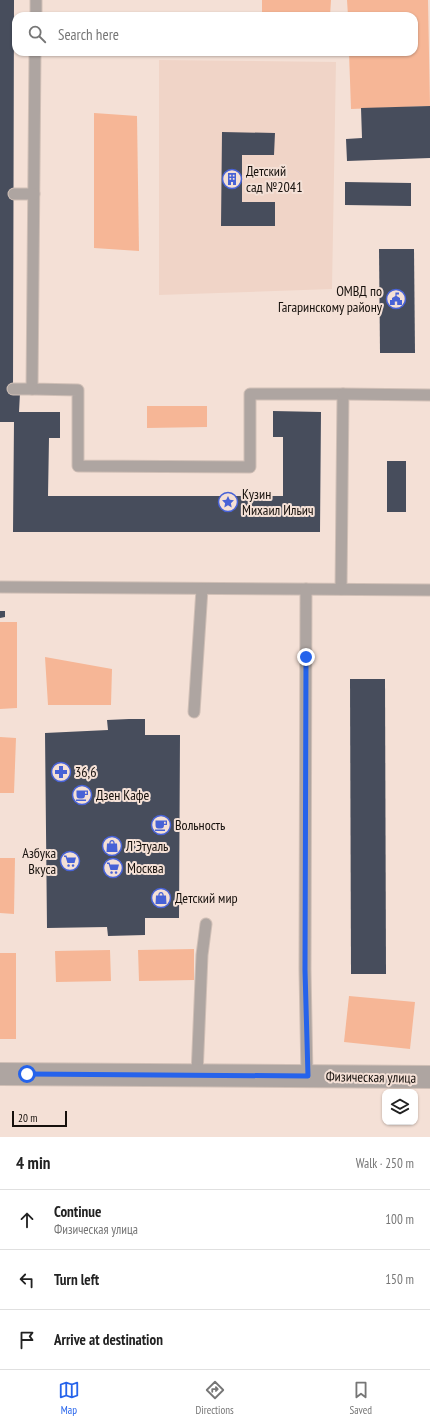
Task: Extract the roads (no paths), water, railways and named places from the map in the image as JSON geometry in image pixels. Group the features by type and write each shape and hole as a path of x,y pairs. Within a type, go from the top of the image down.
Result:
{"street":[{"name":"Физическая улица","path":"0,1074 430,1077"}],"lane":[{"path":"36,0 36,12"},
{"path":"32,389 35,56"},
{"path":"14,194 34,194"},
{"path":"13,389 78,390 78,466 250,467 250,394 430,395"},
{"path":"341,589 343,394"},
{"path":"0,587 430,590"},
{"path":"194,712 202,588"},
{"path":"306,589 305,970 308,1076"},
{"path":"197,1075 202,955 206,924"}],"place":[{"name":"Детский сад №2041","path":"232,179"},
{"name":"ОМВД по Гагаринскому району","path":"396,299"},
{"name":"Кузин Михаил Ильич","path":"228,502"},
{"name":"36,6","path":"61,772"},
{"name":"Дзен Кафе","path":"82,795"},
{"name":"Вольность","path":"161,825"},
{"name":"Л'Этуаль","path":"112,846"},
{"name":"Азбука Вкуса","path":"70,861"},
{"name":"Москва","path":"113,868"},
{"name":"Детский мир","path":"161,898"}]}
